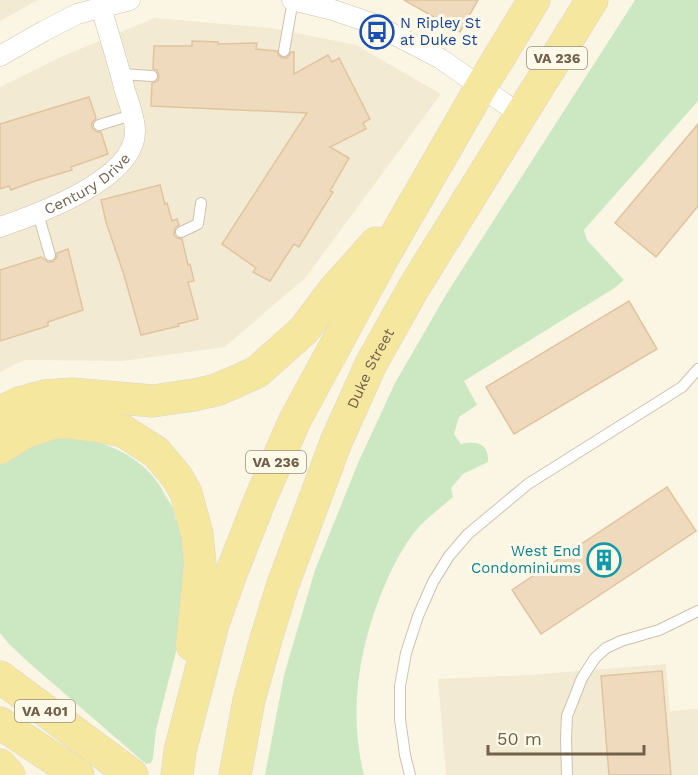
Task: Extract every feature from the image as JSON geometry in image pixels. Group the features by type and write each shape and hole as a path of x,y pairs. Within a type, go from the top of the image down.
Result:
{"main road":[{"name":"VA 236","path":"178,763 213,624 231,571 295,420 367,286 481,87 534,0"},
{"name":"Duke Street","path":"235,775 249,700 286,576 336,442 371,364 408,298 592,0"},
{"path":"0,413 20,403 45,396 72,394 153,401 174,399 216,390 256,372 304,330 334,290 421,193"},
{"path":"0,448 24,433 50,424 65,422 97,426 123,431 156,452 177,477 193,513 200,563 178,763"},
{"path":"0,657 91,744"},
{"name":"VA 401","path":"0,677 132,775"},
{"name":"VA 401","path":"0,723 78,775"},
{"path":"0,765 9,775"}],"street":[{"path":"0,56 77,14 130,0"},
{"path":"292,0 333,10 374,24 441,59 521,115"},
{"name":"Century Drive","path":"0,226 38,214 66,201 109,174 126,159 132,148 135,130 132,115 101,7"}],"lane":[{"path":"284,51 292,0"},
{"path":"121,74 152,76"},
{"path":"99,125 132,115"},
{"path":"181,232 198,224 201,203"},
{"path":"38,214 50,255"},
{"path":"410,775 399,719 400,686 406,653 418,616 449,556 468,534 528,484 682,387 698,369"},
{"path":"567,775 567,716 582,678 595,658 606,648 621,641 659,630 698,611"}],"shaded area":[{"path":"0,0 38,0 0,21"},
{"path":"155,18 272,28 356,45 441,94 306,277 225,347 123,361 24,360 0,372 0,87 63,56"},
{"path":"666,664 670,711 698,709 698,775 446,775 438,679 529,675"}],"green space":[{"path":"635,0 698,0 698,101 584,230 587,240 624,280 464,381 477,405 459,417 454,434 461,444 477,443 484,447 488,462 463,474 451,488 453,497 414,533 399,556 375,609 362,656 357,703 359,751 364,775 265,775 284,675 315,570 358,463 395,383 447,293"},
{"path":"70,436 107,445 140,464 159,484 172,507 175,520 178,512 188,571 179,640 156,730 151,763 146,764 27,661 0,633 0,463 39,441"}],"building":[{"path":"404,0 478,0 460,32"},
{"path":"192,41 218,42 218,44 257,43 256,49 277,51 283,58 287,58 291,52 294,52 294,74 328,55 332,62 339,58 370,119 363,123 366,129 330,147 349,158 330,191 333,192 299,247 294,244 270,281 253,272 256,268 222,244 307,113 151,106 152,83 158,81 159,76 157,70 153,69 154,46 192,46"},
{"path":"89,97 96,118 92,123 92,128 101,132 108,154 71,167 72,170 11,190 9,186 0,189 0,124"},
{"path":"698,124 698,206 656,257 615,223"},
{"path":"160,185 172,221 177,219 179,225 175,228 174,235 182,239 188,265 190,264 194,281 188,282 198,319 141,335 101,200"},
{"path":"68,249 83,310 48,322 48,326 0,341 0,270 41,257 48,262 53,262 57,253"},
{"path":"629,301 657,349 514,434 486,387"},
{"name":"West End Condominiums","path":"667,487 696,531 541,634 512,590"},
{"path":"662,671 671,775 609,775 601,676"}],"place":[{"name":"N Ripley St at Duke St","path":"377,32"},
{"name":"West End Condominiums","path":"604,560"}]}
